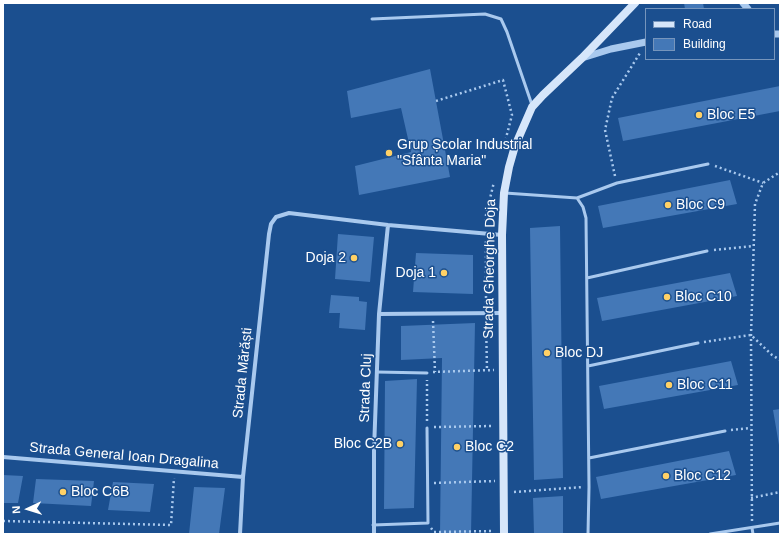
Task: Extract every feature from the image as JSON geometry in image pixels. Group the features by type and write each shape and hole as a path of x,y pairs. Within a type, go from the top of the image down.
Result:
{"main road":[{"name":"Strada Gheorghe Doja","path":"504,532 502,425 502,235 504,193 515,146 532,107 635,3"}],"street":[{"path":"582,58 611,49 645,42"},
{"name":"Strada Mărăști","path":"240,534 242,477 271,224 276,217 289,213 388,225"},
{"path":"388,225 502,235"},
{"name":"Strada Cluj","path":"374,534 377,372 380,314 388,225"},
{"path":"380,314 502,312"},
{"name":"Strada General Ioan Dragalina","path":"3,457 242,477"}],"lane":[{"path":"372,18 485,14 501,19 507,32 532,107"},
{"path":"504,193 577,198 617,183 708,164"},
{"path":"577,198 583,207 586,218 589,458 588,534"},
{"path":"586,278 707,251"},
{"path":"588,366 698,343"},
{"path":"377,372 427,373"},
{"path":"374,525 428,523 427,428"},
{"path":"589,458 725,431"},
{"path":"710,534 780,523"},
{"path":"752,528 753,534"}],"path":[{"path":"617,183 605,130 612,98 642,49"},
{"path":"436,101 503,80 512,115 504,146"},
{"path":"708,164 763,183"},
{"path":"752,528 750,428 755,204 763,183 780,172"},
{"path":"486,230 486,215 496,176"},
{"path":"486,237 487,370"},
{"path":"707,251 753,246"},
{"path":"433,314 435,372"},
{"path":"698,343 751,335"},
{"path":"751,335 772,355 780,360"},
{"path":"502,371 487,370 427,373 427,428 502,425"},
{"path":"725,431 750,428"},
{"path":"3,521 171,525 174,472"},
{"path":"427,483 503,481"},
{"path":"513,492 589,487"},
{"path":"751,498 780,492"},
{"path":"428,523 434,532 504,532"}],"building":[{"path":"684,3 703,3 704,8 685,8"},
{"path":"430,69 450,177 359,195 355,166 411,152 401,108 351,118 347,91"},
{"name":"Bloc E5","path":"780,86 780,111 623,141 618,118"},
{"name":"Bloc C9","path":"730,180 737,204 603,228 598,206"},
{"name":"Bloc DJ","path":"560,226 563,478 534,480 530,228"},
{"name":"Doja 2","path":"338,234 374,237 370,282 335,279"},
{"name":"Doja 1","path":"416,253 473,255 473,294 413,292"},
{"name":"Bloc C10","path":"730,273 737,296 602,321 597,298"},
{"path":"331,295 359,297 359,301 367,302 365,330 339,328 340,313 329,313"},
{"name":"Bloc C2","path":"475,323 471,534 440,534 442,358 401,360 401,326"},
{"name":"Bloc C11","path":"731,361 738,385 604,409 599,386"},
{"name":"Bloc C2B","path":"417,379 414,508 384,509 385,381"},
{"path":"780,409 780,445 779,445 773,410"},
{"name":"Bloc C12","path":"729,451 736,475 601,499 596,477"},
{"path":"3,475 23,476 18,503 3,503"},
{"name":"Bloc C6B","path":"36,479 94,481 91,506 33,503"},
{"path":"113,482 154,484 150,512 108,510"},
{"path":"194,487 225,488 219,534 189,534"},
{"path":"563,496 563,534 534,534 533,498"}],"place":[{"name":"Bloc E5","path":"699,115"},
{"name":"Grup Școlar Industrial \"Sfânta Maria\"","path":"389,153"},
{"name":"Bloc C9","path":"668,205"},
{"name":"Doja 2","path":"354,258"},
{"name":"Doja 1","path":"444,273"},
{"name":"Bloc C10","path":"667,297"},
{"name":"Bloc DJ","path":"547,353"},
{"name":"Bloc C11","path":"669,385"},
{"name":"Bloc C2B","path":"400,444"},
{"name":"Bloc C2","path":"457,447"},
{"name":"Bloc C12","path":"666,476"},
{"name":"Bloc C6B","path":"63,492"}]}
